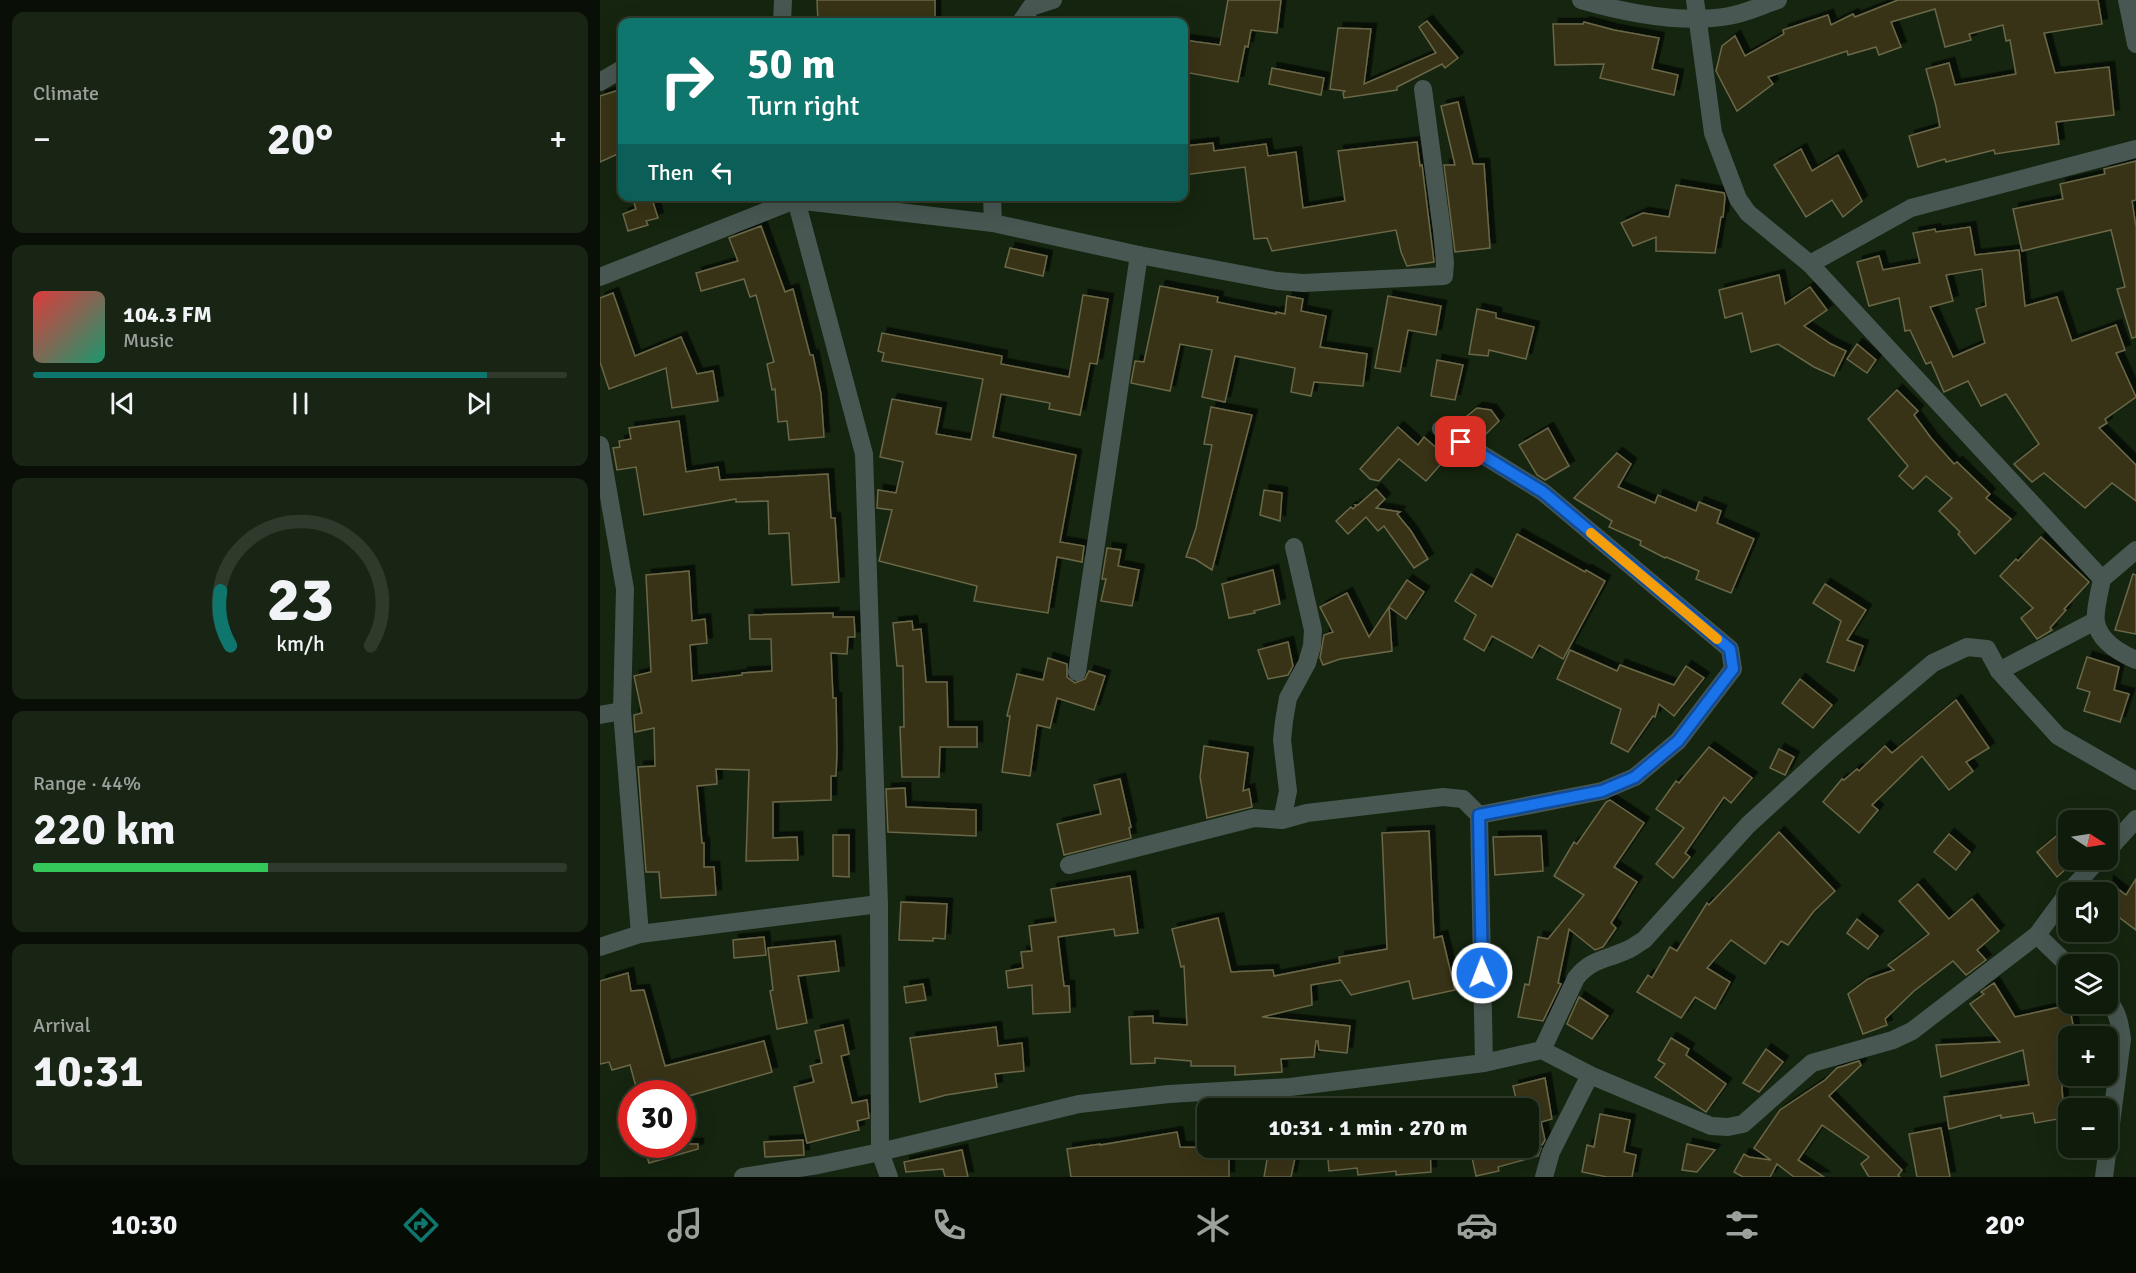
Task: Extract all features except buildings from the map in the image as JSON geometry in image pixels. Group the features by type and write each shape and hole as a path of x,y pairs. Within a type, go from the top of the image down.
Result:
{"street":[{"path":"783,0 783,18"},
{"path":"1028,10 1053,0"},
{"path":"1581,0 1611,9 1698,19 1731,16 1778,0"},
{"path":"1695,0 1713,133 1738,199 1748,213 1810,264 2102,579"},
{"path":"2127,0 2136,44"},
{"path":"600,82 618,71"},
{"path":"819,201 993,223 1277,282 1303,283 1444,276 1442,231 1424,89"},
{"path":"1810,264 1911,208 2136,149"},
{"path":"600,277 788,201"},
{"path":"796,201 864,454 879,904 880,1152 889,1177"},
{"path":"992,201 993,223"},
{"path":"1077,672 1139,255"},
{"path":"1441,429 1543,492 1730,649 1733,669 1678,741 1635,777 1602,791 1479,815"},
{"path":"600,445 625,589 622,711 640,934"},
{"path":"1282,820 1288,791 1282,740 1284,721 1288,699 1307,663 1312,646 1313,630 1294,547"},
{"path":"2136,550 2102,579 2095,621 2104,639 2122,655 2136,660"},
{"path":"1999,671 2095,621"},
{"path":"1542,1050 1576,978 1582,971 1596,961 1627,950 1644,940 1748,825 1830,750 1933,663 1967,647 1987,649 1999,671 2058,735 2136,781"},
{"path":"600,715 622,711"},
{"path":"1288,791 1307,813"},
{"path":"1069,865 1254,818 1282,820 1307,813 1443,797 1463,799 1479,815 1484,1063"},
{"path":"2118,839 2136,819"},
{"path":"2079,882 2089,870"},
{"path":"600,947 640,934 879,904"},
{"path":"743,1177 880,1152 1079,1104 1169,1094 1290,1087 1484,1063 1542,1050 1590,1076 1711,1126 1728,1127 1743,1124 1812,1063 1893,1040 1912,1031 2037,935 2058,907"},
{"path":"2037,935 2058,955"},
{"path":"2104,1177 2122,1039 2116,1014"},
{"path":"1544,1177 1551,1152 1590,1076"}],"slow traffic":[{"path":"1591,533 1717,639"}],"route":[{"path":"1461,442 1543,492 1730,649 1733,669 1678,741 1635,777 1602,791 1479,815 1482,973"}]}
